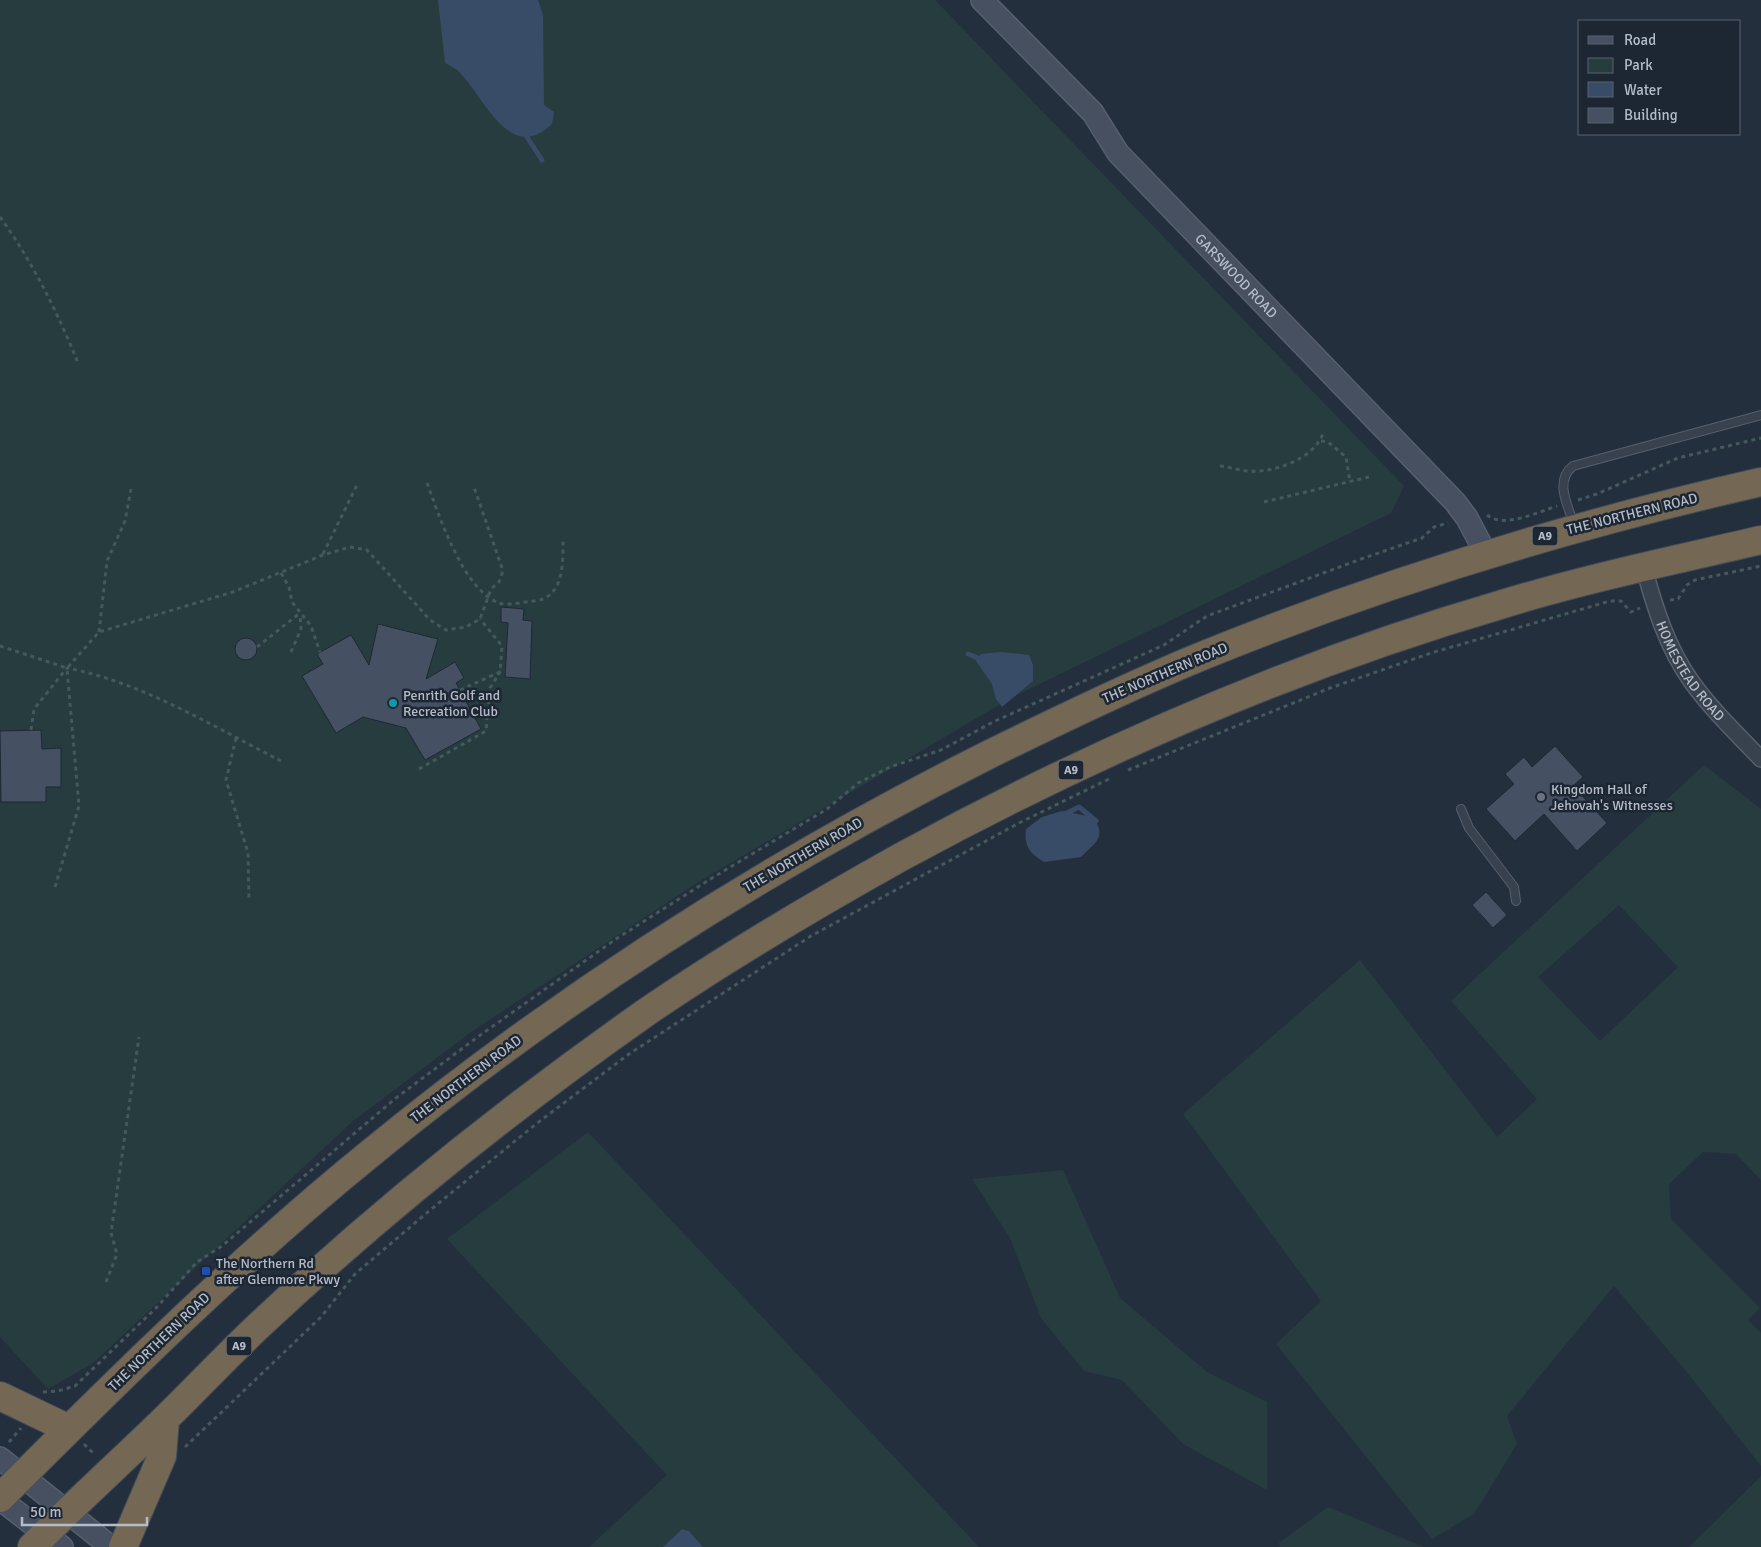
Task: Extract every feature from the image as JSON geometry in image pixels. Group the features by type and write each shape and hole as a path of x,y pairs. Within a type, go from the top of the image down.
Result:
{"highway":[{"name":"THE NORTHERN ROAD","path":"0,1499 179,1320 264,1243 370,1153 504,1049 642,953 736,894 931,784 1131,687 1206,654 1342,603 1486,554 1575,528 1761,482"},
{"name":"A9","path":"46,1543 68,1512 264,1321 395,1205 462,1150 551,1082 651,1010 757,940 858,881 1031,788 1157,731 1262,688 1370,647 1504,603 1761,540"},
{"path":"0,1396 69,1429"},
{"path":"123,1547 162,1456 165,1419"}],"street":[{"name":"GARSWOOD ROAD","path":"982,0 1093,112 1118,153 1435,480 1467,518 1486,554"},
{"name":"HOMESTEAD ROAD","path":"1644,568 1653,603 1668,642 1691,681 1761,759"},
{"path":"2,1453 22,1476 111,1547"},
{"path":"0,1499 46,1543"}],"lane":[{"path":"1575,528 1563,484 1564,477 1573,466 1761,415"},
{"path":"1461,809 1469,828 1514,887 1516,901"}],"path":[{"path":"0,218 16,240 68,336 78,363"},
{"path":"1220,466 1248,471 1279,468 1300,458 1321,441 1324,431"},
{"path":"1321,441 1328,442 1346,457 1350,482"},
{"path":"1264,502 1373,476"},
{"path":"427,483 448,542 468,575 488,597 500,603 541,600 554,592 563,568 563,540"},
{"path":"323,555 357,485"},
{"path":"31,730 34,709 99,632 234,592 323,555 350,547 367,550 430,620 446,630 466,627 480,619 491,589 499,582 503,571 474,487"},
{"path":"99,632 107,560 125,521 131,489"},
{"path":"1678,599 1687,585 1695,580 1761,566"},
{"path":"281,573 289,587 292,602 311,626 320,652"},
{"path":"1124,772 1242,722 1431,653 1610,600 1621,602 1631,612"},
{"path":"257,648 300,613"},
{"path":"291,652 301,629 300,613"},
{"path":"419,768 486,731 490,688 500,672 502,646 480,619"},
{"path":"0,646 104,678 167,702 284,762"},
{"path":"55,887 79,806 67,668"},
{"path":"460,690 505,671"},
{"path":"236,738 226,780 248,853 249,898"},
{"path":"183,1450 204,1427 321,1317 355,1274 428,1211 536,1124 629,1054 811,936 1019,823 1115,776"},
{"path":"106,1282 118,1254 110,1233 139,1037"},
{"path":"2,1453 26,1423"}],"green space":[{"path":"0,0 935,0 1404,486 1391,513 1011,698 700,881 471,1032 352,1122 93,1363 48,1389 0,1337"},
{"path":"1704,765 1761,809 1761,1180 1736,1154 1703,1152 1669,1184 1671,1219 1760,1308 1748,1320 1761,1333 1761,1466 1690,1376 1614,1286 1507,1416 1517,1444 1474,1514 1432,1539 1276,1344 1321,1301 1183,1114 1360,960 1497,1137 1537,1099 1451,1001","holes":["1619,905 1678,967 1600,1041 1538,977"]},
{"path":"588,1132 979,1547 703,1547 689,1531 682,1529 663,1547 589,1547 667,1475 447,1239"},
{"path":"1063,1170 1120,1298 1207,1372 1267,1402 1267,1490 1183,1444 1122,1380 1084,1371 1041,1318 1010,1238 972,1179"},
{"path":"1761,1476 1761,1547 1689,1547"},
{"path":"1328,1507 1424,1547 1280,1547 1279,1543"}],"water":[{"path":"438,0 538,0 543,15 544,105 554,112 552,124 537,134 524,137 511,133 500,124 459,72 445,63"},
{"path":"1001,652 1029,655 1033,665 1033,681 1002,707 996,699 992,684 976,661 981,654"},
{"path":"1062,811 1093,817 1099,830 1098,839 1081,857 1044,862 1031,852 1027,845 1026,829 1042,817"},
{"path":"682,1529 689,1531 703,1547 663,1547"}],"building":[{"path":"501,607 524,609 523,620 532,621 530,679 505,677 508,623 501,622"},
{"name":"Penrith Golf and Recreation Club","path":"378,624 438,639 426,679 455,662 464,678 456,683 481,729 425,760 406,728 363,717 336,733 302,676 323,664 317,654 351,635 369,665"},
{"path":"246,638 254,641 257,649 254,657 246,660 238,657 235,649 238,641"},
{"path":"41,730 42,749 61,748 61,787 46,787 46,802 1,802 0,731"},
{"name":"Kingdom Hall of Jehovah's Witnesses","path":"1555,746 1583,777 1573,786 1607,823 1577,851 1544,814 1515,841 1486,809 1514,784 1505,774 1524,757 1532,767"},
{"path":"1486,892 1507,915 1493,928 1472,905"}],"waterway":[{"path":"523,131 542,160"},
{"path":"968,654 978,658 983,663"},
{"path":"1063,815 1079,807 1096,821"}],"place":[{"name":"Penrith Golf and Recreation Club","path":"393,703"},
{"name":"Kingdom Hall of Jehovah's Witnesses","path":"1541,797"},
{"name":"The Northern Rd after Glenmore Pkwy","path":"206,1271"}]}
